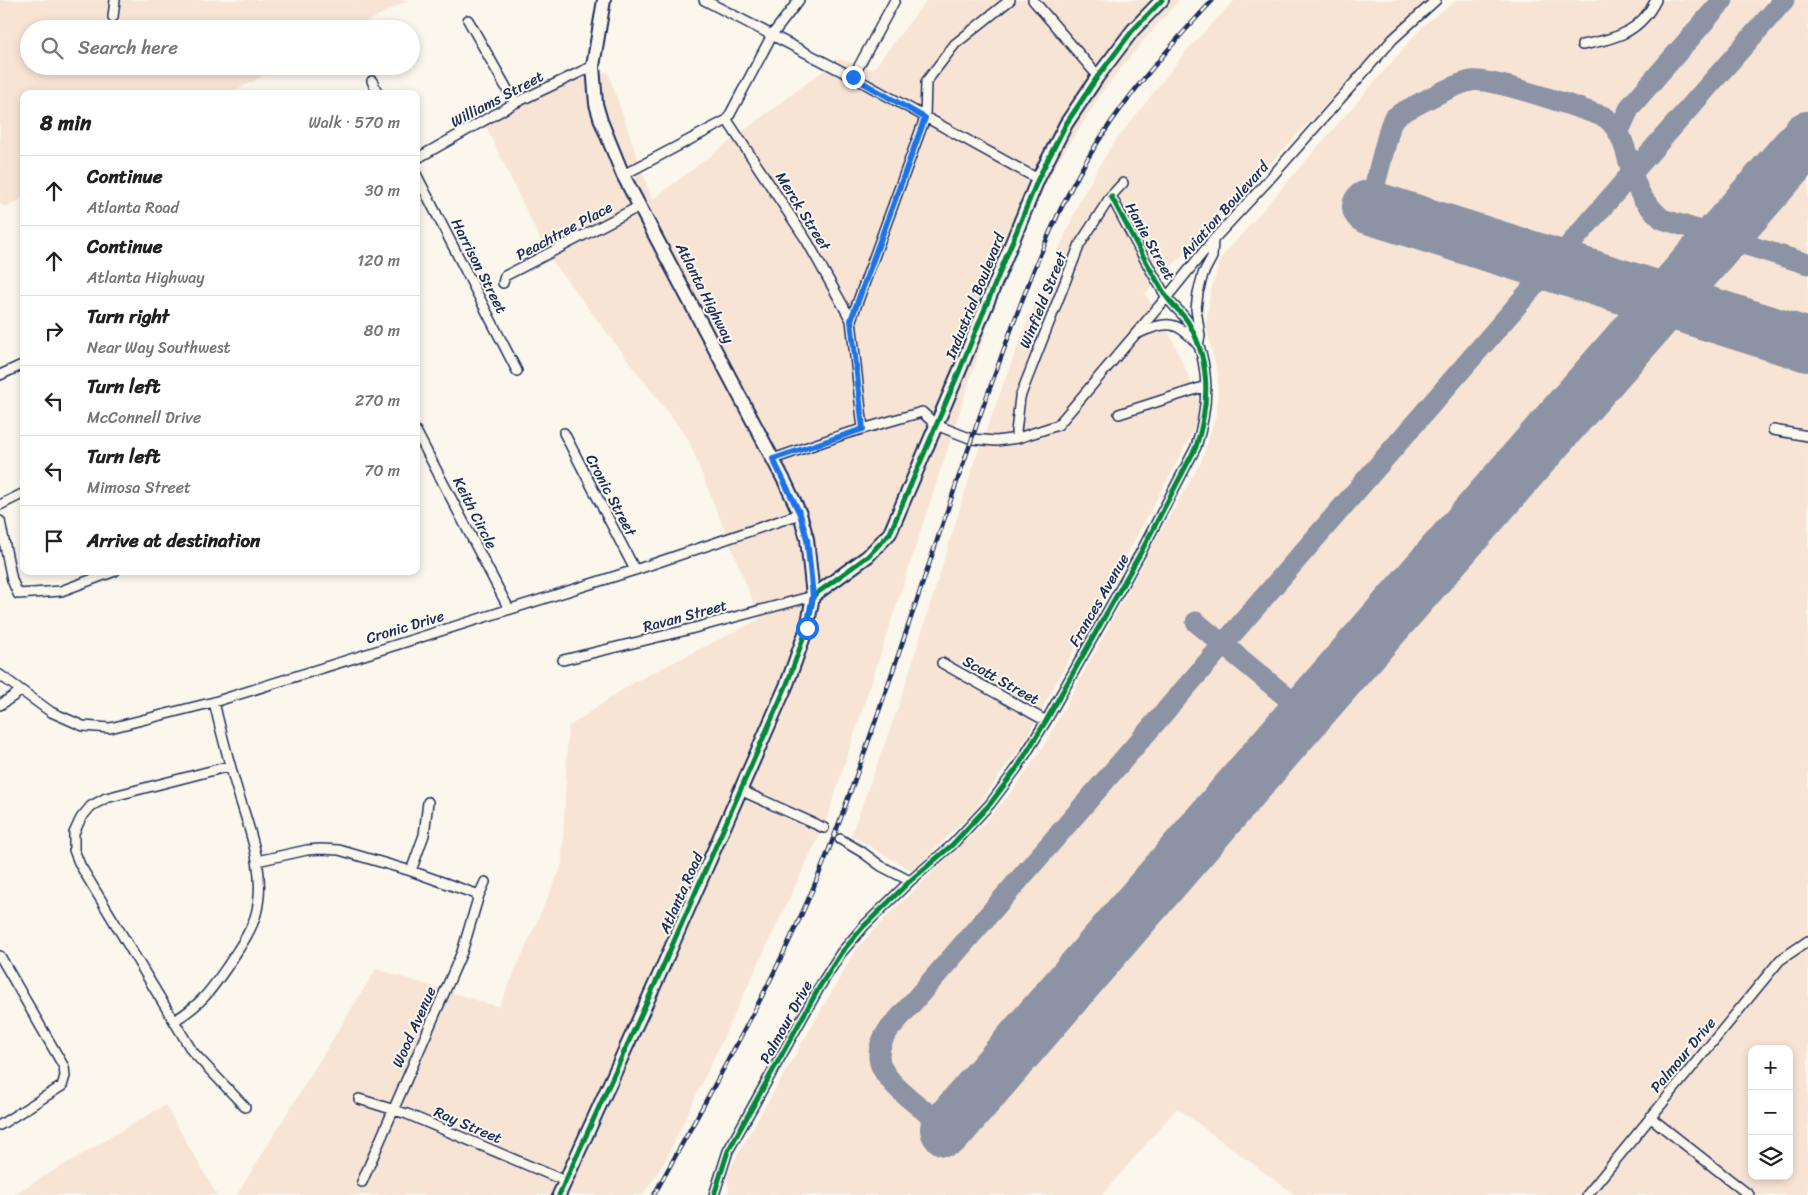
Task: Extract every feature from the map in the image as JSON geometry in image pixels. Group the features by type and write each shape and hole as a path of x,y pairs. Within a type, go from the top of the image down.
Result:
{"main road":[{"name":"Atlanta Highway","path":"604,0 593,66 596,104 600,121 623,175 773,459 800,514 807,539 813,596"},
{"name":"Industrial Boulevard","path":"813,596 868,556 890,533 1038,179 1066,124 1132,30 1162,0"},
{"name":"Atlanta Road","path":"559,1195 660,973 787,684 807,628 813,596"}],"street":[{"path":"113,17 115,0"},
{"path":"704,0 853,77 1038,179"},
{"path":"623,175 727,120 772,34 799,0"},
{"path":"853,77 895,0"},
{"path":"773,459 863,429 851,320 925,118 926,82 955,44 1010,0"},
{"path":"1033,0 1098,76"},
{"name":"Aviation Boulevard","path":"863,429 922,412 936,425 972,439 996,441 1018,438 1058,425 1214,240 1286,162 1393,40 1436,0"},
{"path":"1582,45 1618,36 1635,27 1649,13 1656,0"},
{"path":"468,20 515,103"},
{"name":"Williams Street","path":"420,157 515,103 593,66"},
{"path":"372,81 376,90"},
{"name":"Merck Street","path":"727,120 807,241 851,320"},
{"name":"Harrison Street","path":"420,182 517,371"},
{"name":"Winfield Street","path":"1018,438 1016,432 1020,397 1080,244 1111,196 1123,183"},
{"name":"Hanie Street","path":"1111,196 1167,298"},
{"name":"Peachtree Place","path":"503,283 506,276 640,206"},
{"name":"Frances Avenue","path":"1198,344 1200,336 1196,309 1198,292 1203,274 1212,257 1214,240"},
{"name":"Frances Avenue","path":"910,881 952,845 990,804 1017,768 1046,721 1141,552 1192,456 1201,432 1206,403 1205,374 1198,344 1188,322 1167,298"},
{"path":"1134,336 1160,324 1172,324 1181,328 1198,344"},
{"path":"0,376 20,366"},
{"path":"1119,414 1206,386"},
{"path":"1773,430 1808,436"},
{"name":"Cronic Street","path":"564,433 635,570"},
{"name":"Keith Circle","path":"420,444 509,609"},
{"path":"0,506 20,495"},
{"name":"Cronic Drive","path":"0,675 51,712 83,726 110,728 214,702 635,570 800,514"},
{"path":"0,521 12,580 18,594 61,592 105,575"},
{"name":"Ravan Street","path":"563,660 683,631 813,596"},
{"name":"Scott Street","path":"942,663 1046,721"},
{"path":"0,705 21,691"},
{"path":"174,1020 200,1002 213,988 248,933 256,915 259,898 257,862 214,702"},
{"path":"230,766 106,798 91,806 81,818 74,833 74,850 80,865 192,1051 245,1107"},
{"path":"740,790 824,828"},
{"path":"411,871 424,835 428,802"},
{"path":"840,839 881,866 910,881"},
{"path":"257,862 307,850 339,850 411,871 479,895"},
{"name":"Palmour Drive","path":"714,1195 728,1151 820,986 841,953 864,926 910,881"},
{"name":"Wood Avenue","path":"362,1182 462,952 479,895 485,882"},
{"name":"Palmour Drive","path":"1587,1195 1780,960 1808,941"},
{"path":"0,956 64,1067 65,1076 62,1086 0,1125"},
{"name":"Ray Street","path":"359,1099 393,1109 565,1181"},
{"path":"1650,1117 1749,1195"}],"shaded area":[{"path":"0,0 408,0 370,20 20,20 20,75 265,75 237,90 20,90 20,200 5,207 0,204"},
{"path":"927,0 1179,0 1146,37 1103,91 1057,163 1024,228 1001,285 826,821 665,1161 643,1195 237,1195 376,969 499,1007 562,865 568,727 634,682 760,619 688,439 547,254 482,118 576,74 608,72 652,200 839,59 873,69"},
{"path":"1235,0 1428,0 1422,4 1145,294 1172,339 1203,410 1177,462 1025,740 975,810 912,871 851,835 900,702 975,460 1020,340 1081,198 1110,148 1187,50"},
{"path":"1457,0 1808,0 1808,1195 1295,1195 1177,1108 1102,1195 729,1195 727,1173 857,948 890,913 982,825 1005,800 1023,776 1042,749 1158,536 1201,462 1217,412 1218,375 1206,326 1210,294 1221,258 1425,24"},
{"path":"165,1105 217,1195 13,1195"}],"taxiway":[{"path":"1619,131 1630,107 1723,0"},
{"path":"1784,0 1632,173 1643,198 1650,208 1662,219 1808,264"},
{"path":"947,1129 902,1092 882,1068 879,1054 882,1041 887,1032 1632,173 1620,135 1605,117 1516,89 1481,81 1471,81 1444,91 1393,119 1369,207"},
{"path":"1196,622 1306,713"}],"runway":[{"path":"947,1129 1306,713 1808,138"},
{"path":"1369,207 1808,345"}],"railway":[{"path":"654,1195 752,1016 797,925 817,878 875,723 987,396 1031,277 1056,219 1098,141 1128,98 1178,38 1213,0"}],"cycle path":[{"path":"559,1195 660,973 787,684 807,628 813,596 868,556 890,533 959,372 1038,179 1066,124 1098,76 1133,30 1162,0"},
{"path":"714,1195 728,1151 820,986 841,953 864,926 910,881 952,845 990,804 1017,768 1046,721 1141,552 1196,447 1203,416 1206,384 1201,352 1188,322 1166,296 1111,196"}],"route":[{"path":"807,628 813,596 807,539 800,514 773,459 863,429 851,320 925,118 853,77"}]}
